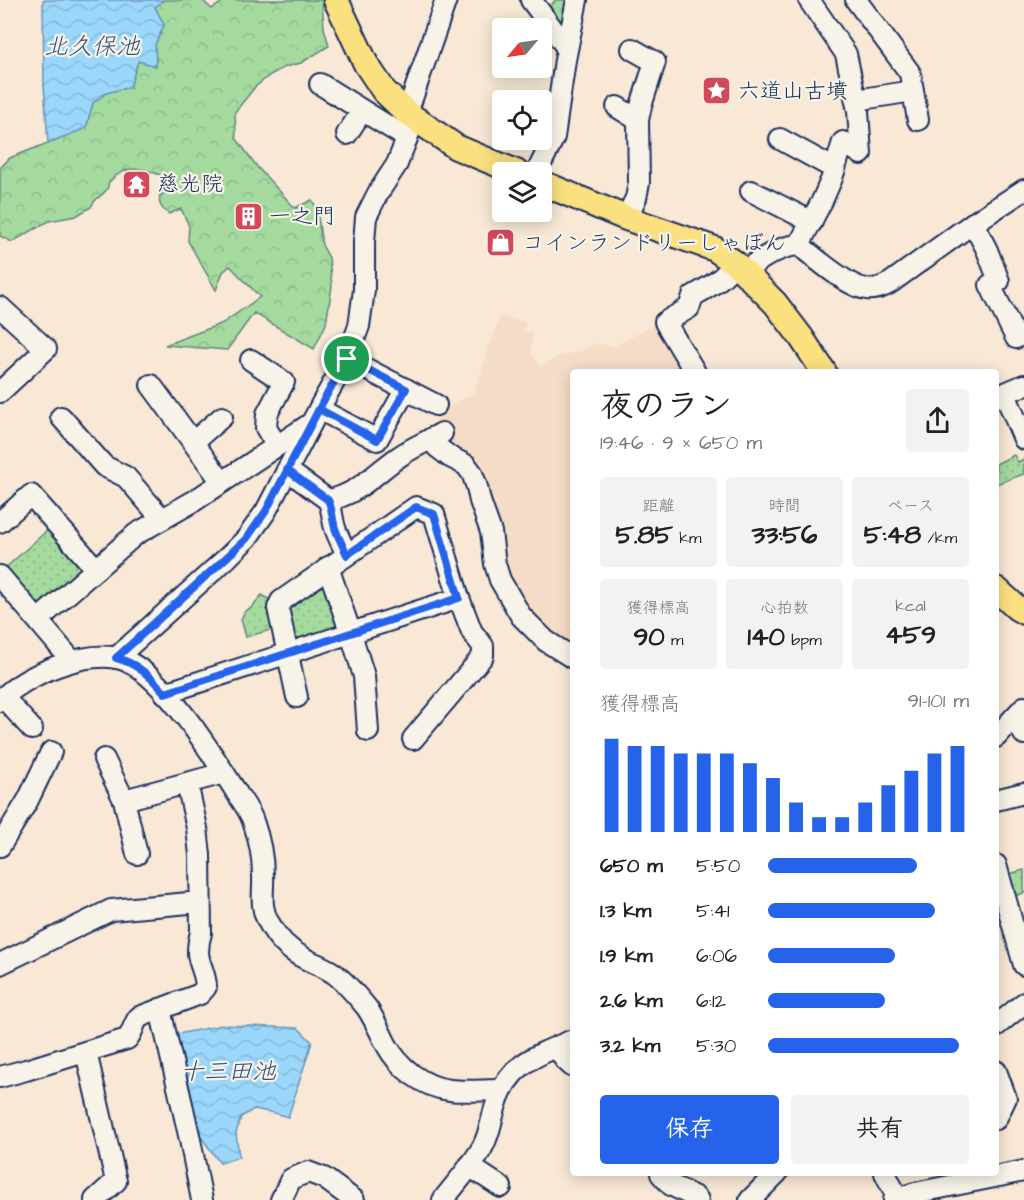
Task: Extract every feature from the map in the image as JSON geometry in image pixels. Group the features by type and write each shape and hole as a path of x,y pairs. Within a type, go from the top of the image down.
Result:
{"main road":[{"path":"336,0 366,64 384,91 407,113 456,147 492,162"},
{"path":"552,187 626,218 715,249 739,267 781,312 822,369"},
{"path":"999,593 1024,612"}],"street":[{"path":"116,658 247,538 266,511 287,470 353,362 364,290 366,217 397,164 409,133 407,113 446,0"},
{"path":"531,0 567,48"},
{"path":"542,162 554,137 567,48 578,0"},
{"path":"799,245 822,201 843,142 861,154 856,100 846,54 809,0"},
{"path":"856,0 910,73 918,120"},
{"path":"626,218 636,198 639,183 638,120 640,106 656,62 632,49"},
{"path":"320,84 407,138"},
{"path":"856,100 913,91"},
{"path":"617,107 638,120"},
{"path":"348,134 362,111"},
{"path":"780,139 835,169"},
{"path":"693,369 665,322 689,308 693,296 739,267 799,245 856,286 868,289 881,287 1024,190"},
{"path":"751,191 812,222"},
{"path":"973,223 999,281 990,285 1016,338"},
{"path":"0,307 48,346 0,392"},
{"path":"251,360 284,382 267,414 266,428 277,446"},
{"path":"353,362 436,405"},
{"path":"151,385 222,482"},
{"path":"1024,385 1000,396 1024,439"},
{"path":"322,415 377,440 406,389"},
{"path":"38,620 136,534 194,501 322,415"},
{"path":"61,417 104,466 126,477 162,519"},
{"path":"193,442 222,417"},
{"path":"328,500 339,498 353,491 401,455 437,436 438,447 450,457 466,465 472,473 491,532 495,564 500,580 521,616 546,641 570,656"},
{"path":"287,470 328,500 332,506 335,530 347,555"},
{"path":"0,522 31,495 96,569"},
{"path":"297,697 278,608 281,600 416,507 434,514 459,598 472,632 483,646 483,656 412,739"},
{"path":"328,567 364,676 368,731"},
{"path":"0,576 72,661"},
{"path":"165,693 459,598"},
{"path":"32,729 2,699 17,686 38,674 72,661 96,658 116,658 144,672 154,680 201,739 253,819 264,876 261,901 267,921 278,937 288,948 335,975 351,990 378,1026 387,1046 412,1075 450,1090 500,1090"},
{"path":"999,735 1021,719"},
{"path":"0,846 28,800 51,752"},
{"path":"104,759 124,800 137,854"},
{"path":"124,800 224,773"},
{"path":"0,1077 127,1039 139,1017 200,994 206,987 206,977 198,954 201,933 200,855 197,828 186,783"},
{"path":"999,799 1024,793"},
{"path":"999,876 1024,965"},
{"path":"1,961 111,910 200,902"},
{"path":"999,1024 1024,1003"},
{"path":"160,1009 202,1200"},
{"path":"443,1200 482,1149 490,1130 500,1090 505,1081 522,1064 565,1043 565,1060 570,1064"},
{"path":"86,1052 116,1181 102,1198"},
{"path":"999,1079 1006,1098 999,1113"},
{"path":"469,1166 501,1187"},
{"path":"999,1174 1024,1171"},
{"path":"280,1200 291,1179 308,1172 324,1178 354,1200"},
{"path":"663,1176 684,1197"},
{"path":"750,1200 774,1176"},
{"path":"886,1176 896,1199 968,1178 984,1176"}],"shaded area":[{"path":"500,316 525,322 524,331 533,332 531,352 540,367 562,355 579,352 597,343 613,347 659,322 686,369 570,369 570,651 547,637 551,631 545,620 533,621 517,602 457,454 434,416 474,393"}],"green space":[{"path":"164,0 202,0 212,9 225,0 322,0 324,28 329,46 301,63 285,67 270,75 255,87 235,112 236,138 258,168 295,208 312,200 317,209 322,245 329,258 332,286 326,324 314,349 254,313 227,350 165,345 223,323 260,297 230,266 223,272 216,290 188,241 189,226 181,209 169,214 161,206 160,195 167,192 160,175 134,169 122,172 108,183 107,189 91,207 76,216 49,221 12,242 0,236 0,168 10,158 86,128 93,103 106,93 130,87 138,61 156,66 155,45 164,25 155,7"},
{"path":"555,0 572,0 566,23 557,23 547,11"},
{"path":"1014,455 1018,462 1024,459 1024,474 999,483 999,462"},
{"path":"52,526 85,571 42,608 33,607 2,571"},
{"path":"328,578 346,628 298,644 285,613 290,602"},
{"path":"262,595 273,602 277,628 246,637 241,619 245,611 251,608"},
{"path":"1024,870 1024,893 1011,897 1005,875"}],"water":[{"name":"北久保池","path":"43,0 164,0 155,7 164,25 155,45 156,66 138,61 130,87 106,93 93,103 86,128 48,143 44,85"},
{"name":"十三田池","path":"222,1025 298,1028 312,1042 288,1117 254,1109 241,1117 236,1133 239,1157 220,1163 196,1130 173,1035"}],"place":[{"name":"六道山古墳","path":"717,91"},
{"name":"慈光院","path":"136,184"},
{"name":"一之門","path":"248,216"},
{"name":"コインランドリーしゃぼん","path":"501,243"}],"route":[{"path":"347,359 321,405 287,470 266,511 247,538 116,658 135,665 154,680 165,693 459,598 434,514 416,507 347,555 335,530 332,506 328,500 287,470 319,409 377,440 406,389 347,359"}]}
